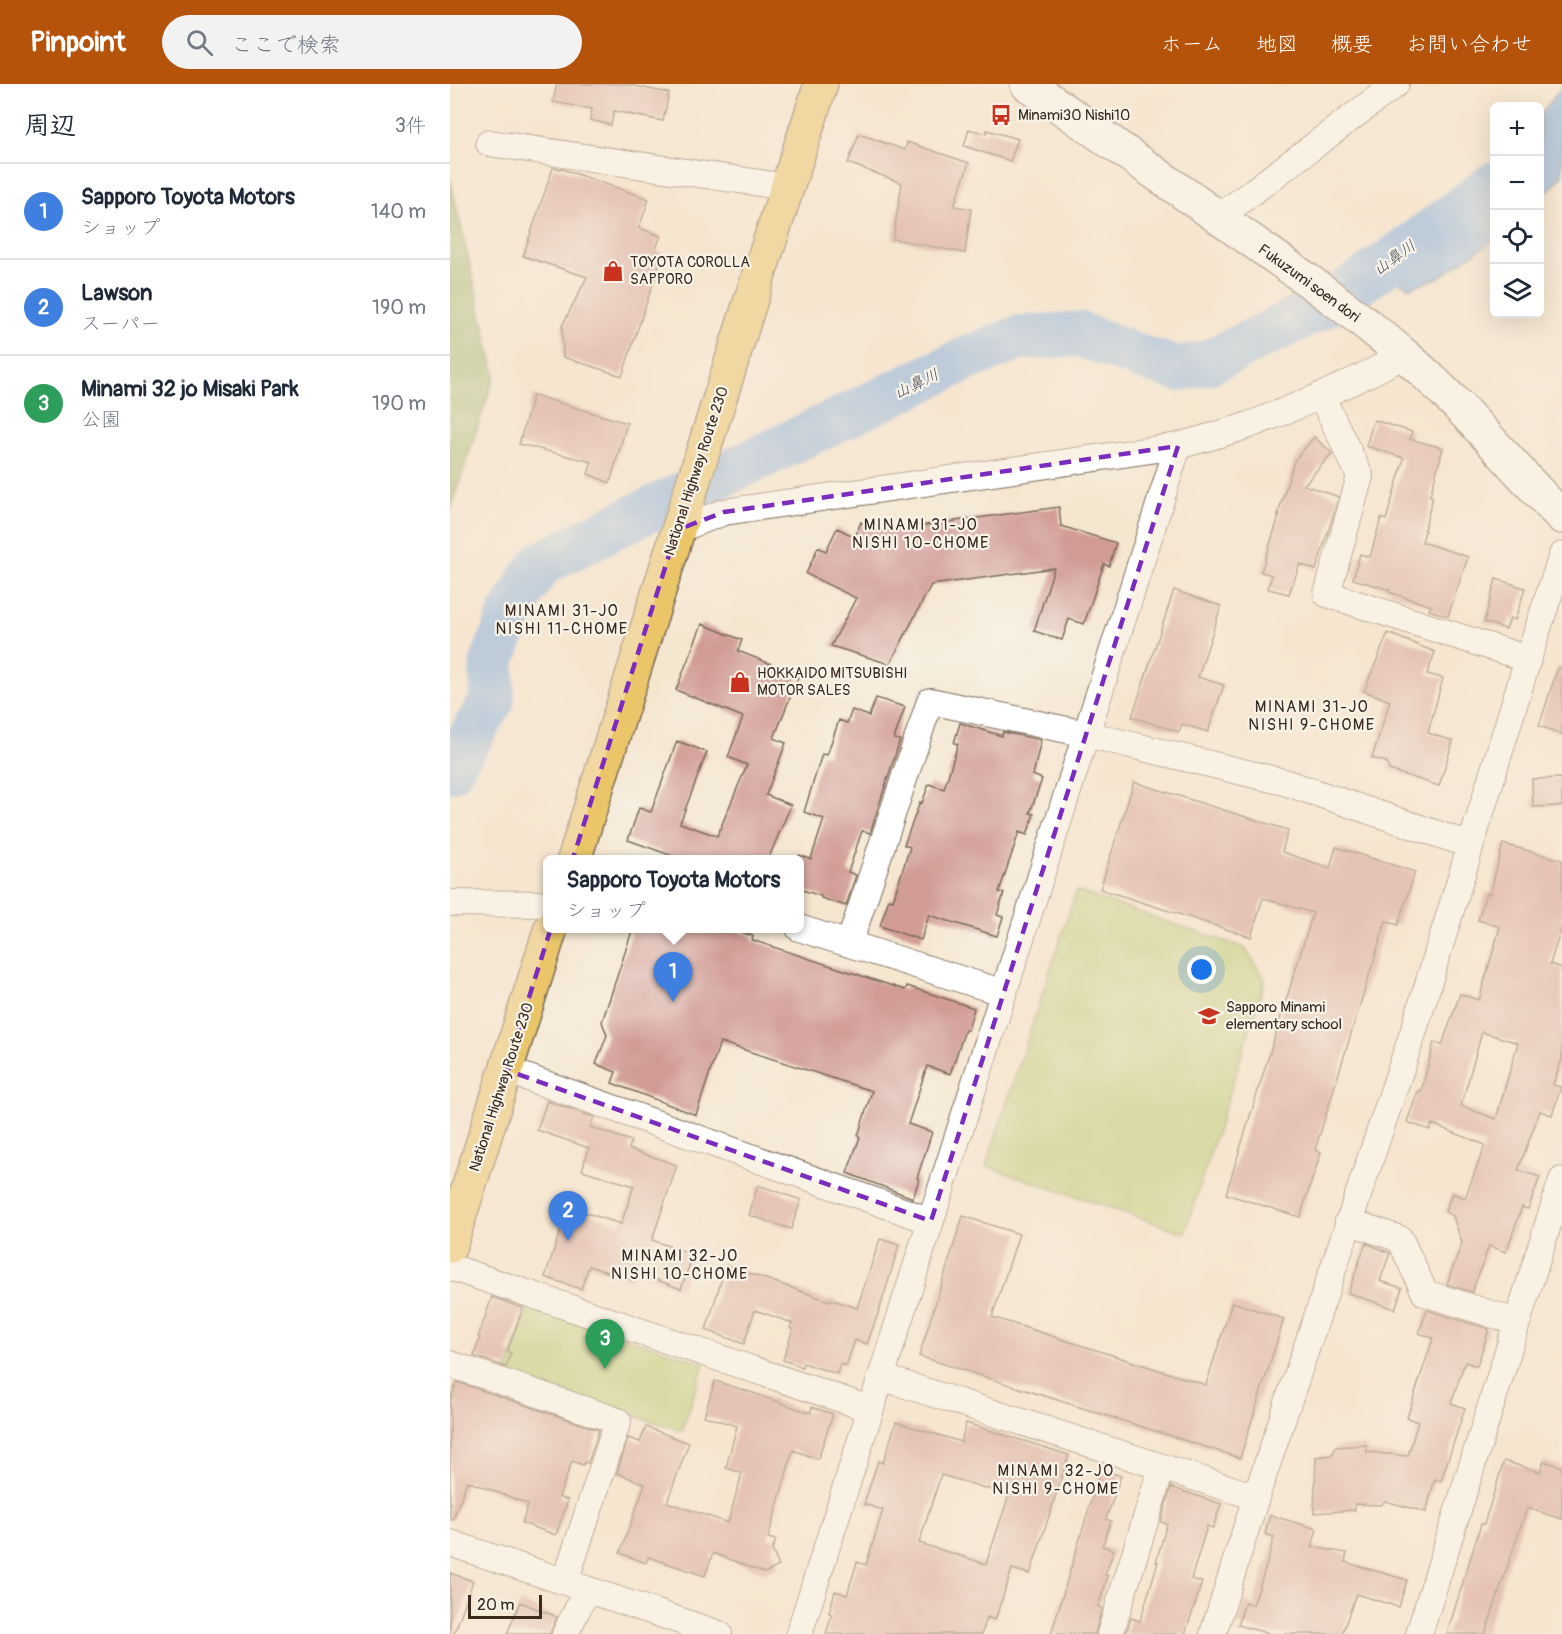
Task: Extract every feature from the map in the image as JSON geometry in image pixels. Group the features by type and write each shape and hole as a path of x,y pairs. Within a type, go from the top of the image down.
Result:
{"highway":[{"name":"National Highway Route 230","path":"581,855 679,525 821,84"},
{"name":"National Highway Route 230","path":"450,1246 549,933"}],"street":[{"name":"Fukuzumi soen dori","path":"1027,84 1306,279 1404,355 1459,407 1562,517"},
{"path":"1219,217 1396,84"},
{"path":"489,143 787,187"},
{"path":"679,525 724,512 1178,446 1247,426 1321,395 1404,355"},
{"path":"1321,395 1360,476 1327,594 1528,659"},
{"path":"799,1634 1178,446"},
{"path":"1213,1634 1256,1497 1414,1030 1562,555"},
{"path":"849,944 930,700 1086,734 1284,782 1470,845"},
{"path":"450,903 543,904"},
{"path":"804,930 1004,993"},
{"path":"506,1070 931,1221"},
{"path":"1419,1634 1562,1180"},
{"path":"1348,1221 1400,1239 1425,1293 1517,1322"},
{"path":"450,1267 870,1409"},
{"path":"450,1364 618,1421 565,1634"},
{"path":"881,1377 1256,1497"},
{"path":"1110,1634 1162,1467"},
{"path":"450,1543 718,1634"}],"highlighted area":[{"path":"1178,446 931,1221 506,1070 677,530 724,512"}],"green space":[{"path":"450,178 495,374 450,511"},
{"path":"1076,891 1245,948 1265,980 1185,1233 986,1166"},
{"path":"528,1306 704,1363 682,1431 506,1374"}],"water":[{"path":"1562,87 1562,176 1544,196 1544,156 1544,110"},
{"path":"1490,176 1490,243 1438,278 1409,288 1374,266"}],"building":[{"path":"557,84 625,84 669,93 663,121 614,111 611,125 590,120 592,109 553,102"},
{"path":"969,129 986,134 987,130 1018,139 1010,161 964,146"},
{"path":"859,134 905,150 907,142 969,163 954,206 971,209 965,253 893,239 902,183 848,163"},
{"path":"553,168 562,169 649,199 639,228 661,236 655,251 663,254 622,376 563,357 562,326 587,277 523,256"},
{"path":"533,395 627,423 610,483 588,474 592,462 519,444"},
{"path":"1374,420 1412,432 1410,439 1443,448 1430,496 1433,497 1422,542 1468,557 1448,616 1429,610 1431,606 1389,592 1390,590 1353,579 1360,554 1370,557 1381,518 1386,520 1404,458 1366,446"},
{"path":"1314,437 1332,453 1304,485 1339,497 1316,570 1300,564 1289,594 1268,589 1272,575 1261,572 1294,461"},
{"path":"1059,507 1061,526 1116,543 1109,566 1104,564 1084,624 1069,619 1062,640 1034,631 1054,568 931,585 890,664 831,646 856,598 806,574 818,547 826,551 837,528 855,537 861,522 882,531"},
{"path":"1496,579 1525,588 1515,620 1510,618 1506,629 1484,622"},
{"path":"1174,590 1221,606 1198,677 1224,685 1208,732 1182,724 1179,732 1132,717"},
{"path":"702,624 742,640 738,651 799,675 774,738 786,743 766,795 791,805 770,855 670,855 628,840 639,808 651,812 677,741 707,752 680,823 717,836 747,765 728,757 743,717 676,690"},
{"path":"1388,633 1435,652 1427,674 1443,678 1428,733 1453,741 1439,786 1389,770 1387,762 1372,758 1390,701 1364,691"},
{"path":"1558,667 1562,668 1562,734 1539,726"},
{"path":"876,698 905,707 894,739 900,740 870,833 862,831 848,872 856,875 846,906 804,891 804,857 811,859 824,819 804,812 822,754 827,755 839,720 847,723 852,710 869,716"},
{"path":"960,723 1002,736 1003,732 1041,740 1033,775 1042,779 1030,813 1034,814 1027,835 1019,832 999,892 1004,893 997,915 1003,917 997,936 929,915 921,940 880,926 889,899 893,900 910,847 904,845 920,802 922,803 929,784 944,789 958,744 954,743"},
{"path":"1562,778 1562,806 1533,807 1532,779"},
{"path":"1134,782 1288,830 1282,852 1330,868 1336,847 1415,872 1398,925 1386,921 1315,1150 1321,1152 1300,1217 1226,1194 1313,913 1263,898 1251,937 1100,889"},
{"path":"1503,844 1562,860 1562,926 1550,964 1562,968 1562,1059 1553,1085 1561,1087 1552,1115 1540,1111 1518,1170 1540,1177 1528,1209 1522,1207 1506,1252 1489,1246 1472,1292 1447,1284 1462,1243 1453,1216 1445,1212 1452,1193 1465,1198 1485,1145 1432,1124 1430,1130 1407,1122 1418,1091 1421,1092 1434,1042 1442,1045 1460,994 1479,1000 1500,927 1478,920 1486,893 1490,894","holes":["1482,1032 1518,1043 1496,1119 1461,1106"]},
{"path":"631,933 744,933 753,936 752,940 905,990 907,986 974,1008 968,1030 965,1030 950,1074 927,1066 908,1124 932,1132 913,1198 847,1173 860,1137 858,1136 872,1091 720,1042 696,1115 612,1083 616,1072 596,1064 607,1035 602,1022"},
{"path":"547,1101 594,1117 590,1127 631,1141 629,1149 677,1165 652,1240 693,1255 681,1289 635,1272 632,1280 589,1266 581,1289 545,1277 568,1207 621,1224 634,1186 582,1170 589,1148 537,1130"},
{"path":"758,1185 801,1200 791,1229 749,1215"},
{"path":"963,1216 1019,1234 992,1317 1206,1385 1232,1302 1284,1319 1240,1458 919,1356"},
{"path":"880,1239 899,1245 881,1305 867,1344 855,1340 846,1366 840,1364 837,1374 803,1363 802,1367 783,1360 793,1329 790,1328 792,1323 755,1310 744,1344 706,1330 726,1265 829,1301 830,1299 857,1308"},
{"path":"1366,1243 1390,1253 1380,1281 1402,1288 1395,1309 1348,1293"},
{"path":"492,1297 523,1308 507,1352 511,1353 506,1367 474,1356"},
{"path":"1427,1310 1489,1329 1477,1366 1465,1362 1451,1403 1465,1408 1441,1481 1435,1479 1426,1512 1385,1501 1381,1505 1355,1504 1355,1510 1314,1513 1316,1457 1332,1455 1336,1447 1366,1445 1367,1452 1408,1456 1418,1422 1407,1418 1433,1338 1419,1333"},
{"path":"715,1381 810,1413 812,1407 833,1414 818,1459 793,1450 768,1538 776,1540 772,1550 779,1566 765,1573 713,1553 705,1576 648,1557 646,1563 620,1553 645,1484 617,1473 628,1438 640,1442 646,1427 689,1443 667,1502 728,1523 742,1473 726,1468 737,1426 704,1416"},
{"path":"457,1382 599,1430 588,1463 585,1462 583,1465 572,1461 559,1497 568,1500 556,1535 522,1523 528,1504 467,1481 453,1520 450,1520 450,1401"},
{"path":"896,1422 961,1442 966,1423 1069,1455 1030,1574 1012,1569 995,1620 987,1617 982,1634 826,1634 835,1591 847,1595 857,1562 866,1565 883,1510 864,1504 878,1461 883,1463","holes":["941,1475 1009,1495 986,1564 919,1543"]},
{"path":"1504,1461 1540,1472 1544,1461 1562,1467 1562,1519 1527,1508 1485,1634 1447,1634 1481,1524 1484,1524"},
{"path":"1101,1469 1121,1476 1106,1519 1111,1521 1102,1546 1114,1550 1105,1575 1108,1576 1098,1607 1102,1608 1095,1634 1051,1634"},
{"path":"1171,1487 1221,1504 1213,1528 1207,1526 1191,1579 1202,1582 1185,1634 1126,1634 1131,1618 1140,1621 1167,1524 1161,1522"},
{"path":"1270,1515 1317,1529 1312,1547 1347,1553 1345,1562 1407,1580 1399,1607 1356,1594 1342,1634 1270,1634 1238,1625 1245,1602 1253,1605 1268,1560 1274,1537 1265,1534"},
{"path":"450,1573 473,1581 454,1634 450,1634"},
{"path":"520,1602 557,1617 550,1634 507,1634"}],"waterway":[{"name":"山鼻川","path":"450,770 492,701 492,663 510,616 541,564 968,358 1019,338 1079,334 1178,369 1207,363 1332,302 1490,187"}],"place":[{"name":"Minami30 Nishi10","path":"1001,115"},
{"name":"TOYOTA COROLLA SAPPORO","path":"613,271"},
{"name":"HOKKAIDO MITSUBISHI MOTOR SALES","path":"740,682"},
{"name":"Sapporo Toyota Motors","path":"673,1002"},
{"name":"Sapporo Minami elementary school","path":"1209,1016"},
{"name":"Lawson","path":"568,1241"},
{"name":"Minami 32 jo Misaki Park","path":"605,1369"}],"district":[{"name":"MINAMI 31-JO NISHI 10-CHOME","path":"921,533"},
{"name":"MINAMI 31-JO NISHI 11-CHOME","path":"562,619"},
{"name":"MINAMI 31-JO NISHI 9-CHOME","path":"1312,715"},
{"name":"MINAMI 32-JO NISHI 10-CHOME","path":"680,1264"},
{"name":"MINAMI 32-JO NISHI 9-CHOME","path":"1056,1479"}]}
